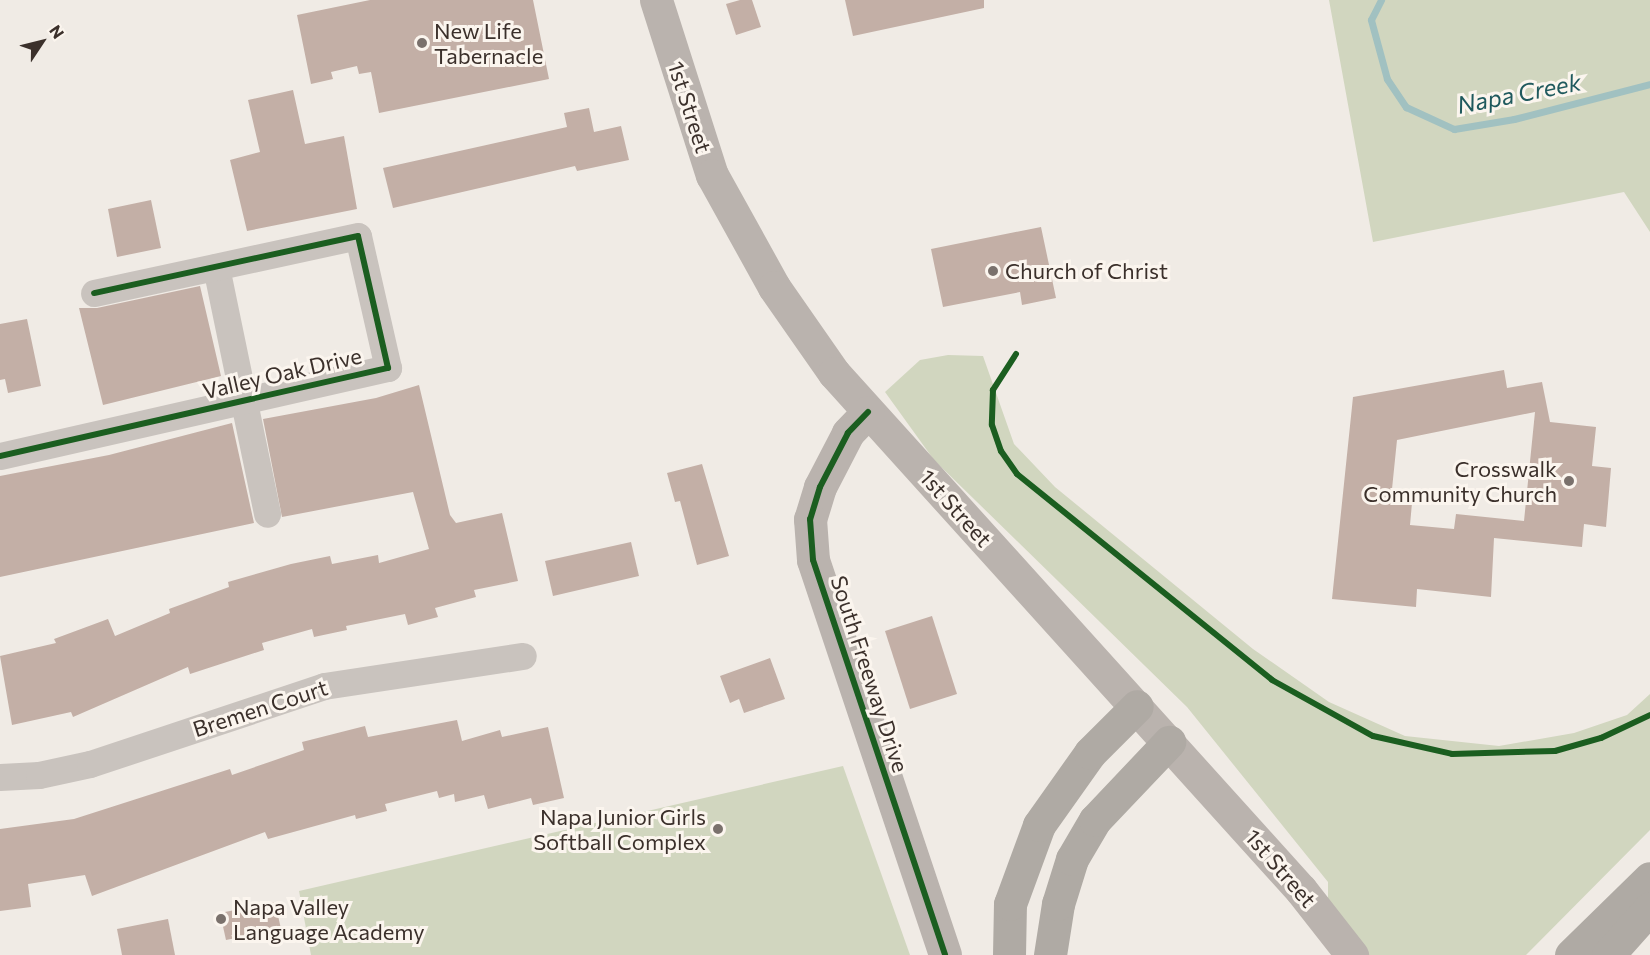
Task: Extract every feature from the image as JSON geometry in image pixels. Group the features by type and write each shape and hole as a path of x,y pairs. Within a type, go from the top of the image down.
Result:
{"highway":[{"path":"1009,955 1010,904 1039,825 1090,753 1137,706"},
{"path":"1050,955 1058,904 1072,859 1095,820 1169,742"},
{"path":"1571,955 1650,878"},
{"path":"1608,955 1650,908"}],"main road":[{"name":"1st Street","path":"656,0 712,175 774,287 834,373 1137,706 1301,890 1353,955"},
{"name":"South Freeway Drive","path":"868,412 848,433 820,487 810,519 813,560 945,955"}],"street":[{"name":"Valley Oak Drive","path":"0,456 388,368 358,236 94,293"},
{"path":"216,267 267,514"},
{"name":"Bremen Court","path":"0,777 39,775 90,764 281,698 342,681 523,656"}],"green space":[{"path":"1329,0 1650,0 1650,232 1624,192 1373,242"},
{"path":"948,355 983,356 1014,444 1055,487 1253,649 1329,702 1405,736 1499,746 1574,733 1627,715 1650,694 1650,830 1526,955 1352,955 1328,922 1328,882 1187,707 934,460 885,392 920,360"},
{"name":"Napa Junior Girls Softball Complex","path":"843,766 910,955 311,955 299,891"}],"building":[{"name":"New Life Tabernacle","path":"370,0 533,0 549,79 379,113 371,72 359,74 357,66 331,72 333,79 311,84 297,15"},
{"path":"740,0 752,0 761,27 736,35 726,4"},
{"path":"845,0 984,0 984,8 853,36"},
{"path":"293,90 305,144 344,136 357,209 247,231 230,160 260,152 248,100"},
{"path":"589,108 594,132 621,126 629,160 577,171 575,166 393,208 383,168 567,127 564,113"},
{"path":"151,200 161,248 117,257 108,209"},
{"name":"Church of Christ","path":"1041,227 1056,298 1022,305 1020,292 943,307 931,249"},
{"path":"200,286 221,376 103,405 79,308 97,308"},
{"path":"27,319 41,386 8,393 5,379 0,380 0,324"},
{"name":"Crosswalk Community Church","path":"1504,370 1507,388 1542,382 1550,422 1596,427 1592,466 1611,468 1606,527 1584,524 1582,547 1494,538 1491,597 1417,589 1416,607 1332,599 1353,397","holes":["1535,412 1524,521 1456,514 1454,529 1410,525 1413,492 1392,489 1397,440"]},
{"path":"419,385 450,515 456,523 502,513 518,581 474,590 476,597 435,608 438,617 408,625 405,614 346,626 347,630 314,637 312,629 262,643 264,650 190,674 188,667 73,717 71,712 12,725 0,656 56,643 54,639 108,619 115,636 170,613 169,609 229,587 228,582 291,564 330,556 332,564 378,555 379,563 429,549 413,492 282,517 263,419 376,398"},
{"path":"232,423 254,523 0,577 0,476 109,455"},
{"path":"702,464 729,556 697,565 680,501 675,502 667,473"},
{"path":"631,542 639,576 553,596 545,561"},
{"path":"932,616 957,694 910,709 885,631"},
{"path":"770,658 785,699 744,713 739,699 730,703 720,676"},
{"path":"457,720 462,741 500,730 502,737 548,727 564,798 533,805 531,798 488,809 484,795 455,802 454,794 439,798 437,791 385,804 387,811 356,819 355,815 268,839 265,832 92,896 85,875 28,884 31,907 0,911 0,829 74,819 230,769 232,775 304,750 302,742 365,726 368,737"},
{"path":"275,902 281,929 226,940 220,913"},
{"path":"168,919 175,955 122,955 117,929"}],"waterway":[{"name":"Napa Creek","path":"1381,0 1371,20 1387,79 1406,107 1454,129 1514,119 1650,84"}],"cycle path":[{"path":"0,456 388,368 358,236 94,293"},
{"path":"1016,354 993,390 992,425 1001,451 1017,474 1272,680 1373,736 1452,754 1555,751 1601,738 1650,715"},
{"path":"868,412 848,433 820,487 810,519 813,560 945,955"}],"place":[{"name":"New Life Tabernacle","path":"422,43"},
{"name":"Church of Christ","path":"993,271"},
{"name":"Crosswalk Community Church","path":"1569,481"},
{"name":"Napa Junior Girls Softball Complex","path":"718,829"},
{"name":"Napa Valley Language Academy","path":"221,919"}]}
